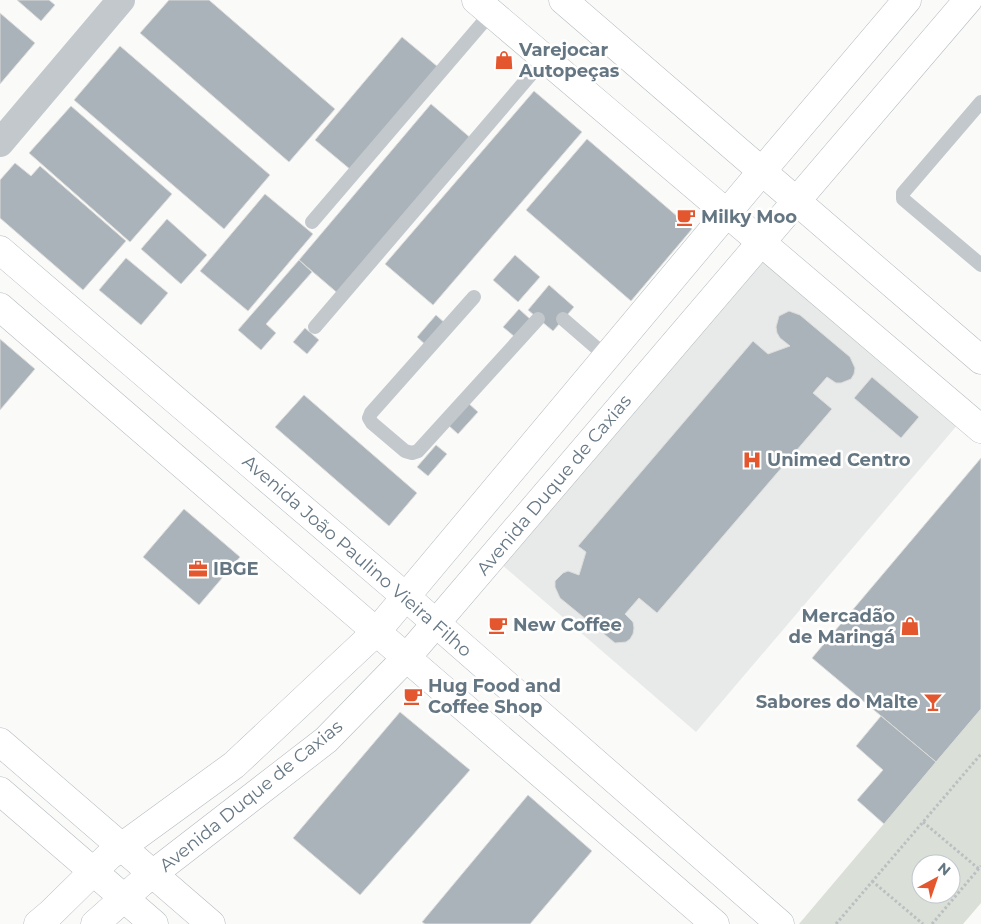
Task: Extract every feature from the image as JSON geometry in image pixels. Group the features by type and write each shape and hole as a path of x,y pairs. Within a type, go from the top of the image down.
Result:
{"main road":[{"path":"563,0 981,360"},
{"name":"Avenida Duque de Caxias","path":"38,924 109,856 234,765 376,631 406,598 907,0"},
{"name":"Avenida Duque de Caxias","path":"95,924 123,898 326,740 407,657 968,0"},
{"path":"484,6 726,214 981,429"},
{"name":"Avenida João Paulino Vieira Filho","path":"0,250 406,598 780,924"},
{"path":"0,307 714,924"},
{"path":"234,765 326,740"},
{"path":"0,742 211,924"},
{"path":"0,791 154,924"}],"street":[{"path":"0,143 122,0"}],"lane":[{"path":"312,222 484,6"},
{"path":"315,327 545,58"},
{"path":"981,102 902,193 902,196 903,199 981,265"},
{"path":"474,297 371,413 369,418 372,424 405,451 412,454 418,450 538,319"},
{"path":"563,319 607,357"}],"path":[{"path":"836,924 981,754"},
{"path":"923,822 980,868 932,924"},
{"path":"872,881 923,924"}],"shaded area":[{"name":"Unimed Centro","path":"761,243 965,416 696,732 493,557"},
{"path":"981,709 981,903 963,924 799,924"}],"building":[{"path":"17,0 49,0 55,5 41,21"},
{"path":"169,0 209,0 335,109 289,162 140,33"},
{"path":"0,13 35,43 0,84"},
{"path":"402,37 438,67 351,170 315,140"},
{"path":"120,46 270,175 224,229 74,100"},
{"path":"534,91 582,132 433,305 385,264"},
{"path":"431,104 473,140 341,296 299,260"},
{"path":"71,106 172,194 130,242 29,153"},
{"path":"587,139 692,229 631,301 526,210"},
{"path":"15,163 31,176 40,166 126,241 83,290 0,218 0,180"},
{"path":"265,194 313,234 248,311 200,271"},
{"path":"167,219 207,255 181,284 141,249"},
{"path":"515,255 540,277 518,302 493,280"},
{"path":"126,258 168,293 141,325 99,290"},
{"path":"299,260 312,272 266,324 276,333 261,350 238,330"},
{"path":"549,285 574,307 553,331 528,310"},
{"path":"519,309 531,320 515,337 503,327"},
{"path":"789,311 800,315 850,357 855,368 854,374 851,379 841,383 836,383 827,377 813,393 832,409 657,613 639,598 625,614 633,622 633,634 626,642 615,643 560,598 555,587 555,581 568,571 579,575 586,552 578,546 753,341 768,354 790,346 780,338 776,327 779,316"},
{"path":"436,315 447,325 428,347 417,337"},
{"path":"305,328 319,340 307,354 293,342"},
{"path":"0,339 35,369 0,410"},
{"path":"872,377 919,417 901,438 854,398"},
{"path":"304,395 417,493 389,526 275,427"},
{"path":"467,402 478,412 458,434 447,424"},
{"path":"436,445 447,454 428,476 417,467"},
{"name":"Mercadão de Maringá","path":"981,458 981,709 936,762 812,658"},
{"path":"184,509 240,557 199,605 143,557"},
{"path":"400,712 470,770 360,895 293,838"},
{"path":"881,716 936,762 884,824 857,800 883,770 856,746"},
{"path":"528,795 592,851 530,924 425,924 422,922"}],"place":[{"name":"Varejocar Autopeças","path":"504,60"},
{"name":"Milky Moo","path":"686,217"},
{"name":"Unimed Centro","path":"752,460"},
{"name":"IBGE","path":"198,569"},
{"name":"New Coffee","path":"498,625"},
{"name":"Mercadão de Maringá","path":"910,626"},
{"name":"Hug Food and Coffee Shop","path":"413,696"},
{"name":"Sabores do Malte","path":"933,702"}]}
